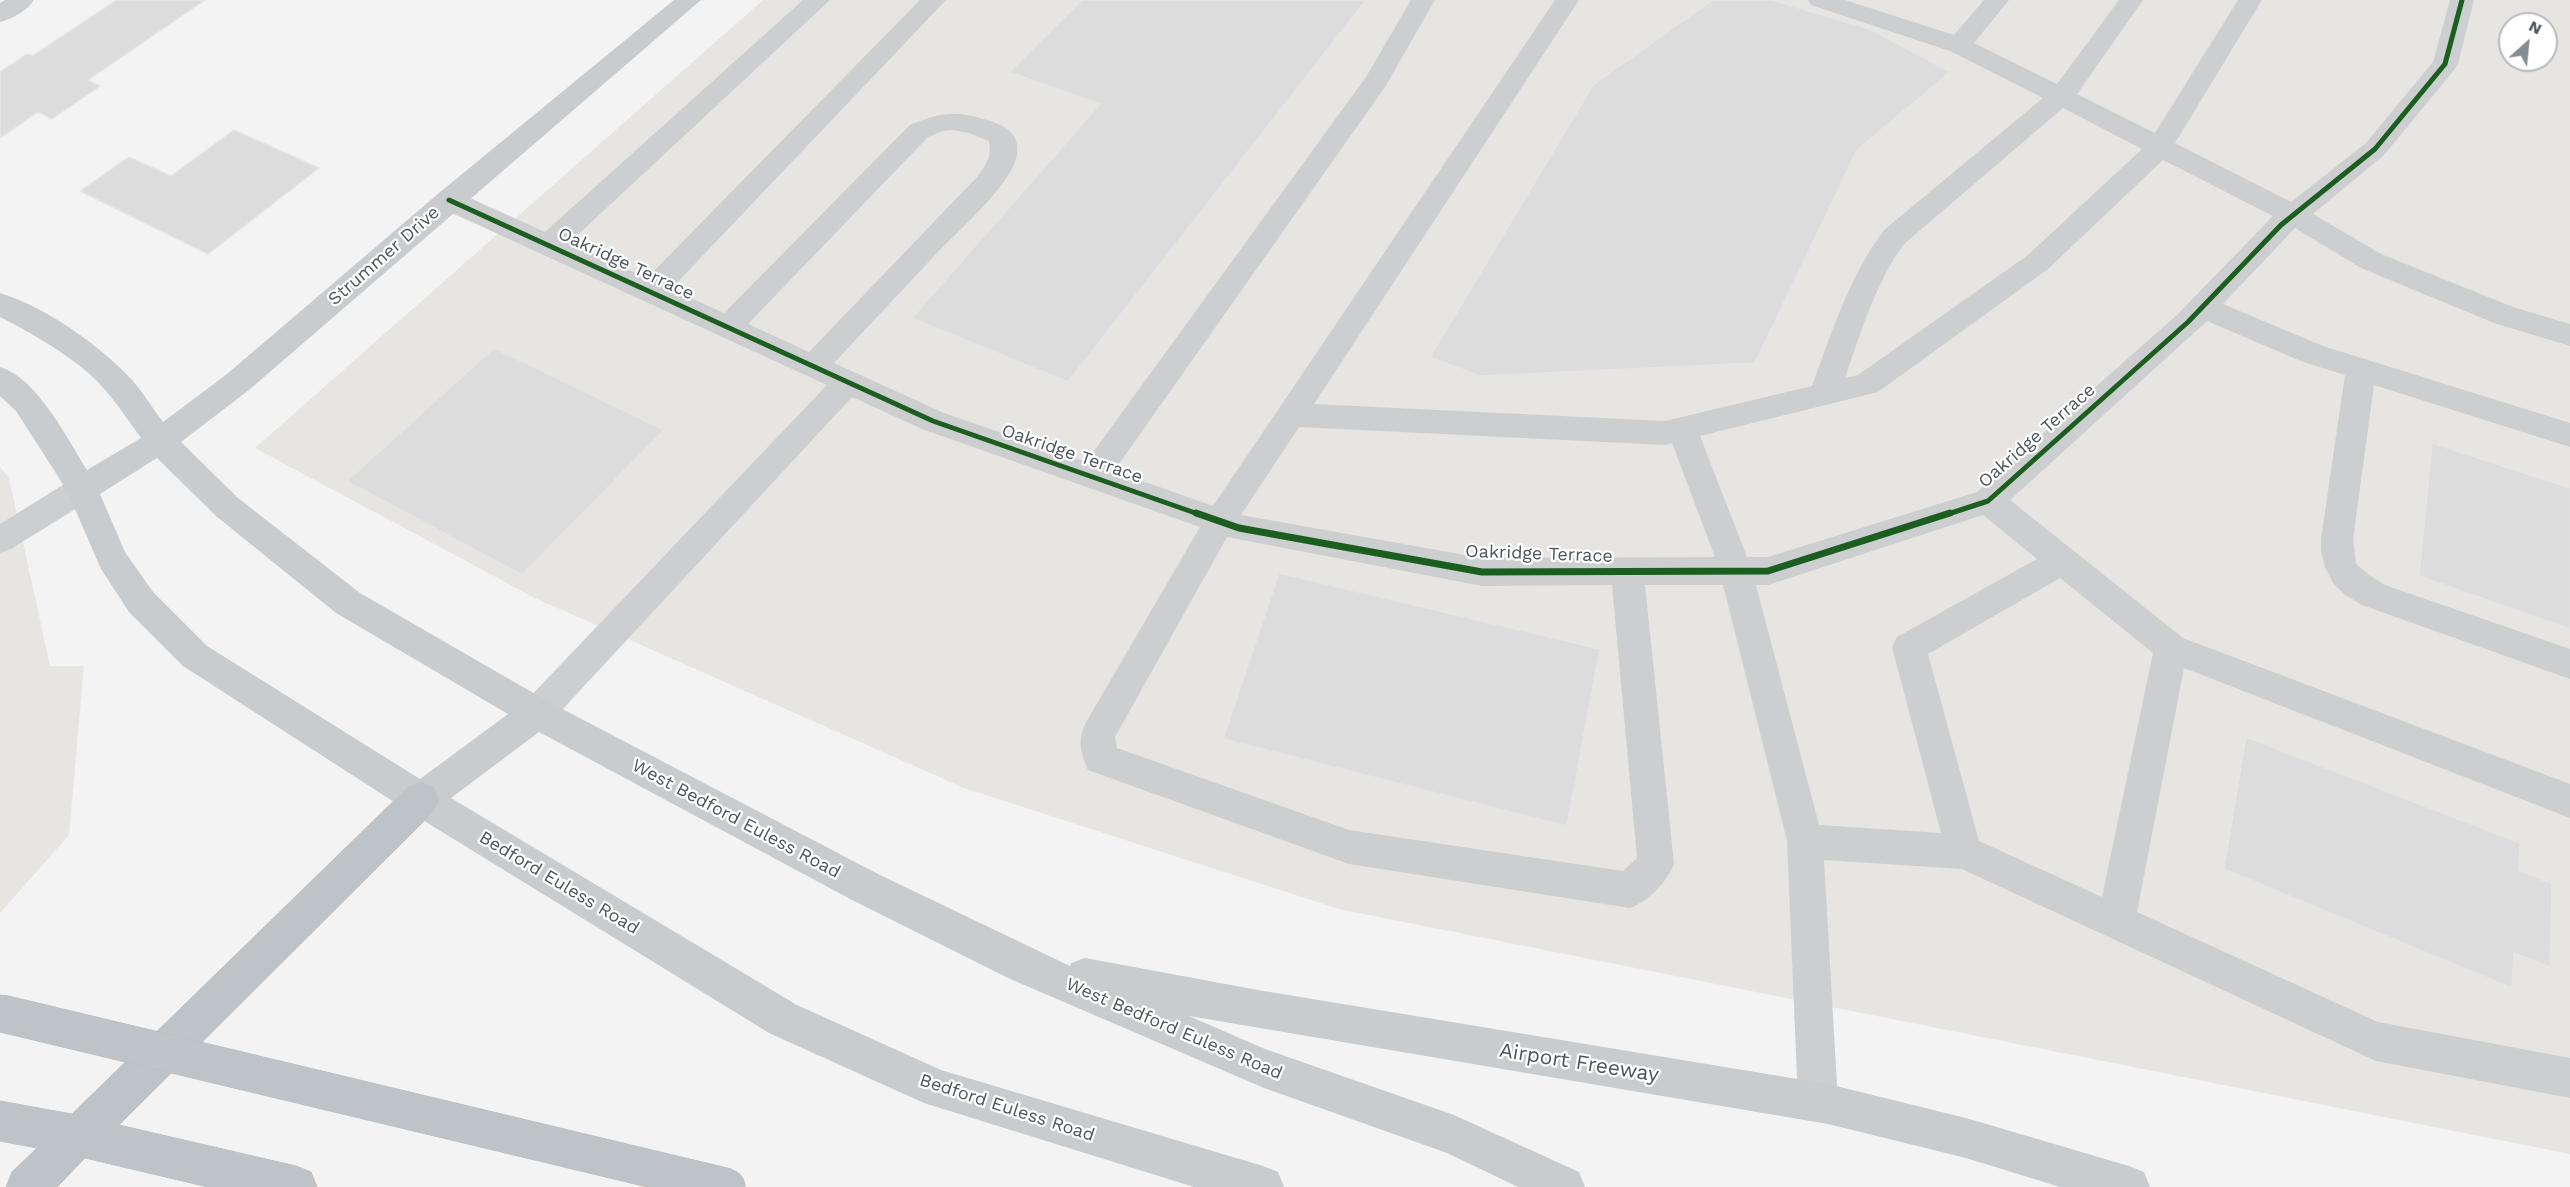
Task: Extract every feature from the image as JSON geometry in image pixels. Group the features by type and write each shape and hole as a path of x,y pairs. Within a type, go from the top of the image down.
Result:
{"highway":[{"path":"27,1187 421,799"},
{"path":"0,1013 727,1187"},
{"path":"0,1121 78,1136 296,1187"}],"main road":[{"name":"Strummer Drive","path":"82,489 160,441 238,382 449,200 689,0"},
{"name":"West Bedford Euless Road","path":"0,303 42,326 92,359 123,390 160,441 226,507 348,603 537,713 855,882 1022,965 1264,1068 1454,1135 1564,1187"},
{"name":"Bedford Euless Road","path":"0,378 27,403 82,489 112,559 141,602 195,656 421,799 783,1019 938,1089 1263,1187"},
{"path":"421,799 537,713"},
{"name":"Airport Freeway","path":"1022,965 1258,1010 1818,1102 1966,1138 2129,1187"}],"street":[{"path":"0,14 22,0"},
{"path":"549,245 818,0"},
{"path":"651,292 934,0"},
{"path":"1092,478 1376,81 1423,0"},
{"path":"1567,0 1220,521 1097,735 1101,759 1349,847 1630,890 1656,864 1627,572"},
{"path":"1820,0 1959,45 2294,215 2371,261 2504,315 2570,335"},
{"path":"1959,45 1997,0"},
{"path":"1824,394 1869,277 1883,249 1894,237 2060,97 2073,83 2132,0"},
{"path":"1290,415 1665,433 1867,384 2038,262 2159,148 2250,0"},
{"name":"Oakridge Terrace","path":"449,200 933,422 1239,528 1482,572 1768,571 1988,501 2202,307 2294,215 2375,149 2445,63 2462,0"},
{"path":"728,327 919,131 938,123 960,124 987,129 1001,136 1006,148 1002,161 987,184 813,366"},
{"path":"2202,307 2313,354 2570,435"},
{"path":"2361,369 2337,539 2337,561 2350,582 2374,595 2570,664"},
{"path":"537,713 848,382"},
{"path":"1682,429 1736,571 1805,841 1818,1102"},
{"path":"0,540 82,489"},
{"path":"1988,501 2170,648 2570,801"},
{"path":"1964,852 1910,647 2062,561"},
{"path":"2116,922 2170,648"},
{"path":"1805,841 1964,852 2376,1041 2570,1078"}],"shaded area":[{"path":"763,0 2570,0 2570,1154 1339,909 964,788 535,598 255,448"},
{"path":"0,467 9,478 50,666 84,666 69,835 0,913"}],"building":[{"path":"117,0 205,0 88,80 100,86 52,119 38,112 0,138 0,72 27,54 32,56"},
{"path":"1082,0 1366,0 1068,382 912,318 1100,104 1009,72"},
{"path":"1713,0 1772,0 1870,29 1950,72 1857,150 1755,363 1480,376 1430,357 1593,85"},
{"path":"234,130 319,168 208,254 80,191 129,157 171,176"},
{"path":"494,348 664,430 522,575 347,481"},
{"path":"2432,443 2570,488 2570,629 2419,576"},
{"path":"1279,573 1600,649 1567,826 1223,739"},
{"path":"2246,737 2520,843 2519,870 2552,884 2550,967 2514,953 2512,988 2224,869"}],"cycle path":[{"path":"449,200 933,421 1239,528 1482,572 1768,571 1988,501 2188,322 2281,225 2375,149 2445,64 2462,0"}]}
